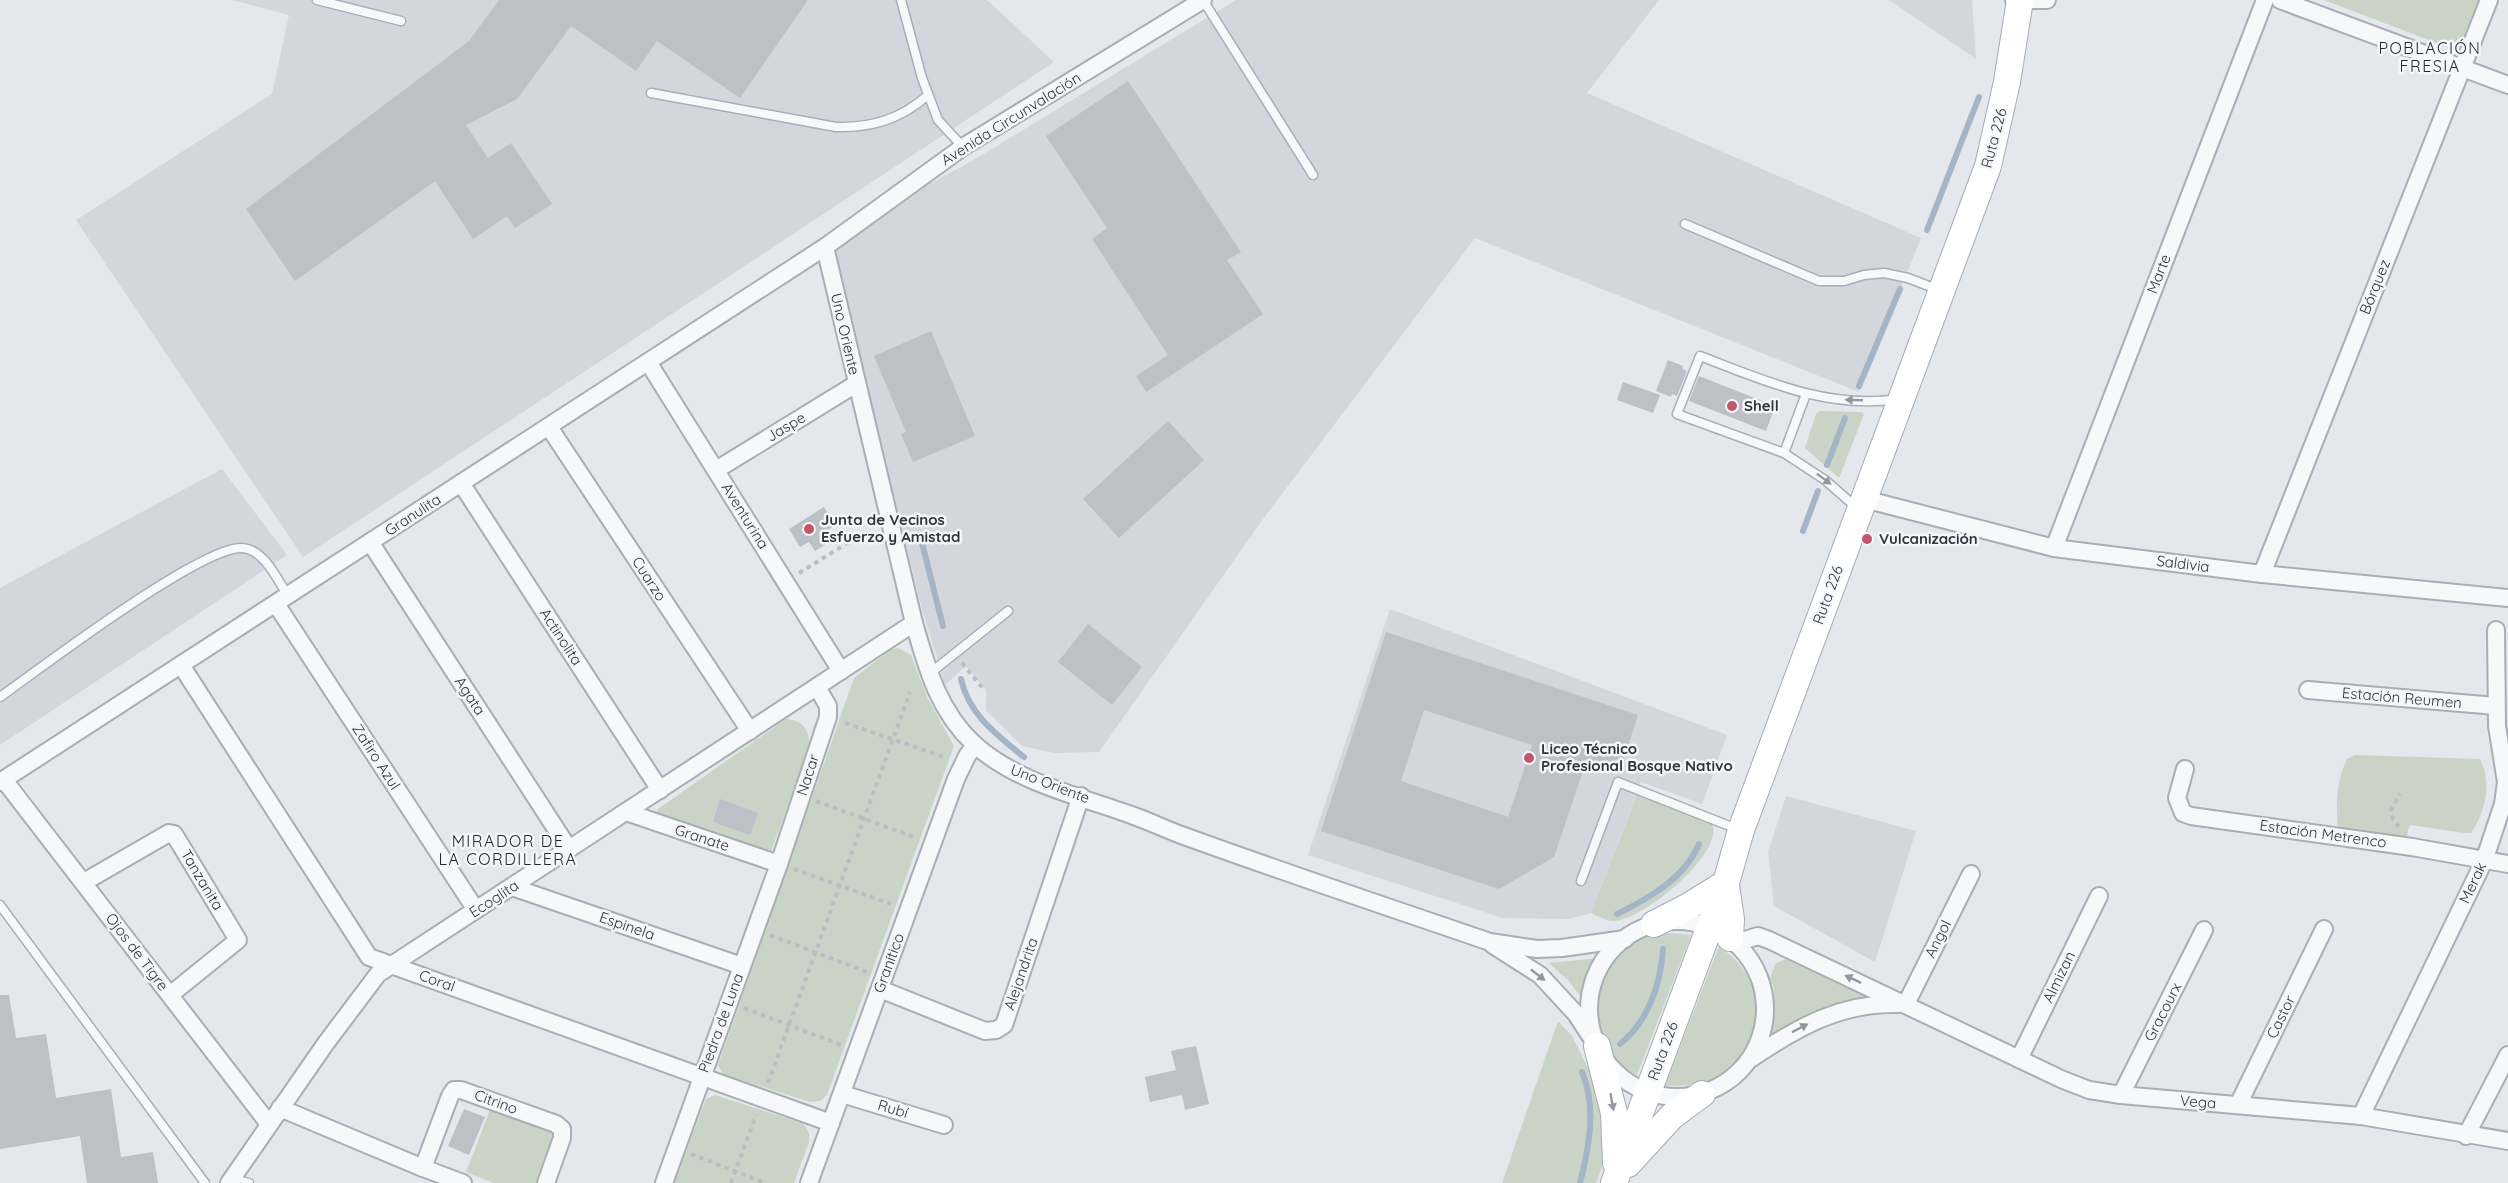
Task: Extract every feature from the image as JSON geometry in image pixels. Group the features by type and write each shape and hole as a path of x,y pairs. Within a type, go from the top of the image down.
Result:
{"main road":[{"name":"Ruta 226","path":"1615,1180 1648,1092 1725,936 1725,882 1741,830 1988,166 2007,82 2018,0"},
{"path":"1654,924 1689,906 1725,882"},
{"path":"1597,1046 1614,1113 1615,1180"},
{"path":"1615,1180 1672,1116 1702,1094"}],"street":[{"name":"Avenida Circunvalación","path":"825,247 963,147 1203,0"},
{"path":"2018,0 2047,0"},
{"name":"Marte","path":"2054,548 2265,0"},
{"path":"2280,0 2508,85"},
{"name":"Bórquez","path":"2262,574 2489,0"},
{"name":"Granulita","path":"2,781 825,247"},
{"name":"Uno Oriente","path":"825,247 914,623 929,674 945,710 975,745 1020,775 1199,842 1490,942 1537,949 1562,948 1625,939"},
{"name":"Aventurina","path":"648,362 842,671"},
{"name":"Jaspe","path":"716,470 856,384"},
{"name":"Cuarzo","path":"549,427 750,731"},
{"name":"Actinolita","path":"461,483 660,790"},
{"name":"Saldivia","path":"1862,505 2054,548 2262,574 2508,598"},
{"name":"Agata","path":"370,542 569,849"},
{"name":"Zafiro Azul","path":"282,600 476,910"},
{"name":"Ecoglita","path":"230,1181 366,986 378,974 914,623"},
{"name":"Merak","path":"2361,1116 2484,861 2504,804 2506,782 2497,726 2500,696 2496,630"},
{"name":"Coral","path":"181,665 367,955 831,1124"},
{"path":"817,687 828,706 828,717"},
{"name":"Estación Reumen","path":"2308,690 2500,696"},
{"name":"Nacar","path":"779,864 828,717"},
{"name":"Granítico","path":"809,1183 962,765 975,745"},
{"name":"Estación Metrenco","path":"2185,769 2177,798 2183,813 2191,816 2412,847 2508,864"},
{"name":"Ojos de Tigre","path":"2,781 84,882 269,1124"},
{"name":"Alejandrita","path":"882,984 985,1031 996,1030 1004,1025 1081,796"},
{"name":"Granate","path":"626,812 779,864"},
{"name":"Tanzanita","path":"84,882 169,833 174,834 238,940 170,995"},
{"name":"Piedra de Luna","path":"664,1183 779,864"},
{"name":"Angol","path":"1906,1004 1971,874"},
{"name":"Espinela","path":"512,887 742,966"},
{"name":"Almizan","path":"2019,1059 2099,896"},
{"path":"1597,1046 1591,1027 1592,987 1599,969 1610,952 1625,939 1654,924 1672,921 1691,922 1725,936 1752,962 1762,985 1765,1010 1762,1036 1750,1059 1737,1074 1721,1086 1702,1094"},
{"name":"Castor","path":"2238,1105 2324,929"},
{"name":"Gracourx","path":"2121,1095 2204,930"},
{"name":"Vega","path":"1725,936 1758,936 1769,940 2061,1079 2089,1090 2121,1095 2361,1116 2466,1136 2508,1141"},
{"name":"Uno Oriente","path":"1490,942 1546,982 1576,1014 1610,1066 1627,1082 1648,1092 1675,1097 1702,1094"},
{"name":"Vega","path":"1750,1059 1801,1028 1841,1010 1864,1004 1906,1004"},
{"path":"2466,1136 2508,1055"},
{"name":"Citrino","path":"423,1168 450,1096 454,1090 461,1090 556,1124 562,1129 562,1138 546,1183"},
{"name":"Rubí","path":"842,1094 944,1125"},
{"path":"280,1108 463,1183"}],"lane":[{"path":"317,0 401,21"},
{"path":"902,0 928,95 938,120 963,147"},
{"path":"1203,0 1313,175"},
{"path":"651,93 836,127 855,128 874,125 896,117 928,95"},
{"path":"1685,224 1819,281 1844,281 1864,275 1884,273 1908,278 1941,291"},
{"path":"1862,505 1784,453 1677,414 1700,356 1806,394 1841,400 1873,401 1902,398"},
{"path":"1784,453 1806,394"},
{"path":"0,697 145,596 199,563 218,555 241,548 259,554 282,600"},
{"path":"929,674 1008,611"},
{"path":"1581,880 1618,782 1741,830"},
{"path":"0,904 205,1183"},
{"path":"230,1181 249,1183"}],"path":[{"path":"786,582 867,531"},
{"path":"954,654 984,690"},
{"path":"731,1183 910,692"},
{"path":"828,717 944,757 948,752"},
{"path":"2393,819 2391,810 2400,794"},
{"path":"801,795 933,844"},
{"path":"779,864 909,910"},
{"path":"756,929 815,952 882,984"},
{"path":"729,1003 858,1051"},
{"path":"676,1148 765,1183"}],"shaded area":[{"path":"232,0 987,0 1054,62 303,557 76,220 272,94 289,15"},
{"path":"1236,0 1659,0 1587,93 1921,238 1859,392 1475,238 1263,519 1099,752 1055,753 1022,746 986,710 986,690 966,666 945,685 921,605 829,238 972,161"},
{"path":"1889,0 1972,0 1976,59"},
{"path":"222,469 287,555 0,745 0,588"},
{"name":"Liceo Técnico Profesional Bosque Nativo","path":"1390,609 1727,735 1702,804 1641,782 1591,913 1569,919 1503,918 1308,855"},
{"path":"1786,796 1916,831 1875,962 1774,906 1768,852"}],"green space":[{"path":"2324,0 2479,0 2463,41 2452,49"},
{"path":"1820,411 1864,414 1839,478 1805,448 1816,414"},
{"path":"898,648 911,655 928,699 954,746 827,1095 820,1101 810,1102 723,1074 718,1065 854,678 890,650"},
{"path":"786,719 805,727 809,748 771,851 764,852 656,814 658,809"},
{"path":"2355,755 2480,759 2486,778 2486,797 2471,833 2411,825 2406,841 2338,829 2337,802 2341,776 2347,759"},
{"path":"1637,794 1712,824 1713,837 1706,852 1678,884 1642,910 1626,918 1610,921 1591,913"},
{"path":"1671,933 1691,935 1637,1075 1620,1063 1607,1047 1600,1029 1597,1010 1600,991 1607,972 1619,956 1635,942"},
{"path":"1719,946 1739,964 1753,988 1756,1004 1751,1036 1734,1063 1721,1074 1701,1084 1665,1086"},
{"path":"1599,958 1589,969 1580,996 1568,980 1549,963"},
{"path":"1789,958 1872,998 1769,1036 1774,1016 1774,988 1770,978 1776,963"},
{"path":"1558,1021 1572,1036 1600,1092 1605,1159 1596,1183 1502,1183"},
{"path":"715,1095 804,1125 809,1134 809,1142 794,1183 674,1183 706,1099"},
{"path":"490,1110 552,1132 554,1136 538,1183 494,1183 466,1172"}],"building":[{"path":"499,0 808,0 740,98 657,41 636,71 571,26 517,99 466,125 488,158 511,143 552,204 515,228 507,216 473,239 435,181 295,281 246,209 469,41"},
{"path":"1128,81 1241,252 1227,260 1263,314 1146,392 1136,376 1168,355 1092,239 1107,228 1046,136"},
{"path":"931,331 975,436 913,462 901,434 906,432 874,356"},
{"path":"1668,360 1683,366 1682,369 1687,371 1677,396 1672,394 1671,397 1656,391"},
{"path":"1699,376 1775,406 1766,431 1689,401"},
{"path":"1623,382 1660,395 1653,413 1617,400"},
{"path":"1168,421 1204,460 1119,538 1083,499"},
{"name":"Junta de Vecinos Esfuerzo y Amistad","path":"824,507 835,525 828,530 834,539 815,551 809,542 800,547 789,529"},
{"path":"1088,624 1142,667 1112,705 1058,662"},
{"path":"1386,632 1638,715 1620,770 1587,759 1554,857 1499,889 1321,831","holes":["1424,710 1532,745 1508,817 1401,781"]},
{"path":"720,799 758,813 750,835 713,822"},
{"path":"0,995 9,995 16,1038 46,1034 56,1098 111,1089 121,1157 153,1152 158,1183 87,1183 80,1136 0,1149"},
{"path":"1196,1046 1209,1104 1185,1110 1182,1095 1150,1102 1145,1077 1176,1070 1171,1051"},
{"path":"464,1109 485,1117 469,1155 448,1146"}],"waterway":[{"path":"1927,230 1979,97"},
{"path":"1859,386 1900,289"},
{"path":"1827,465 1845,418"},
{"path":"1803,531 1818,491"},
{"path":"921,539 943,626"},
{"path":"961,679 977,714 994,732 1024,757"},
{"path":"1617,914 1641,902 1675,877 1685,867 1699,844"},
{"path":"1620,1044 1638,1025 1651,1001 1656,988 1663,949"},
{"path":"1580,1183 1590,1128 1589,1099 1582,1072"}],"place":[{"name":"Shell","path":"1732,406"},
{"name":"Junta de Vecinos Esfuerzo y Amistad","path":"809,529"},
{"name":"Vulcanización","path":"1867,539"},
{"name":"Liceo Técnico Profesional Bosque Nativo","path":"1529,758"}],"district":[{"name":"POBLACIÓN FRESIA","path":"2430,57"},
{"name":"MIRADOR DE LA CORDILLERA","path":"508,850"}]}
